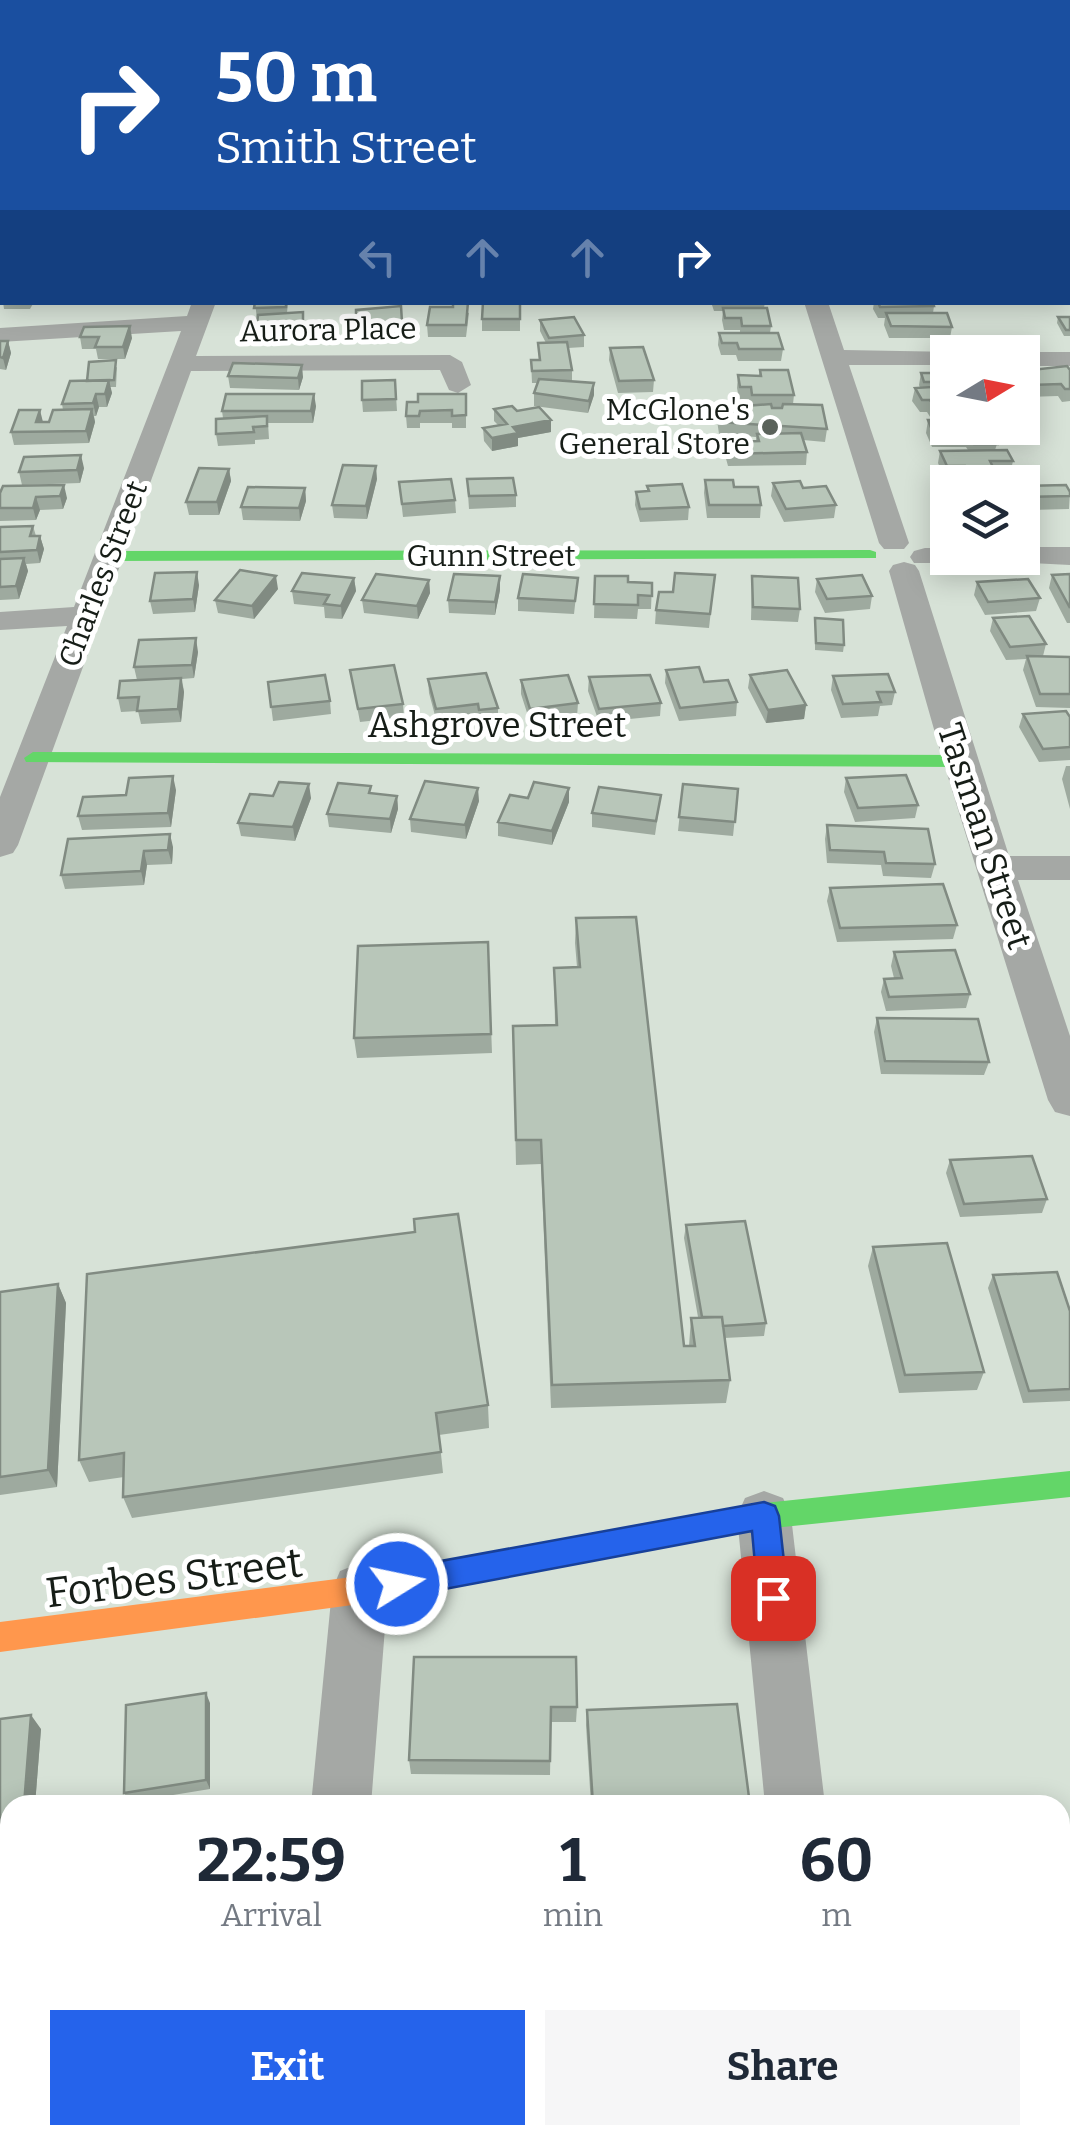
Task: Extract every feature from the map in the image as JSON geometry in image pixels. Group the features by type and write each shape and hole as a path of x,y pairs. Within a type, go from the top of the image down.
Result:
{"street":[{"name":"Tasman Street","path":"817,305 908,557 960,761 1070,1100"},
{"path":"0,335 201,313"},
{"name":"Charles Street","path":"2,833 112,556 201,313"},
{"path":"834,357 930,358"},
{"path":"1040,358 1070,359"},
{"name":"Aurora Place","path":"182,364 450,362 458,384"},
{"name":"Gunn Street","path":"112,556 908,557"},
{"path":"1040,556 1070,556"},
{"path":"0,621 86,615"},
{"name":"Ashgrove Street","path":"34,758 960,761"},
{"path":"994,868 1070,868"},
{"name":"Forbes Street","path":"0,1638 360,1590 764,1516 1070,1484"},
{"path":"764,1516 793,1795"},
{"path":"342,1795 360,1590"}],"building":[{"path":"254,305 286,305 286,307 254,308"},
{"path":"468,305 466,325 427,325 430,307"},
{"path":"483,305 520,305 520,319 482,319"},
{"path":"879,305 934,306 880,307"},
{"path":"401,306 402,322 356,323 356,310"},
{"path":"723,308 767,308 771,326 742,326 741,318 725,318"},
{"path":"303,312 303,325 284,326 284,331 266,332 266,325 257,325 258,315"},
{"path":"886,313 947,313 952,327 891,326"},
{"path":"574,317 584,335 549,338 540,320"},
{"path":"1058,317 1070,317 1070,330 1066,330"},
{"path":"130,326 123,347 95,347 99,337 80,337 84,327"},
{"path":"719,333 778,333 783,349 739,349 737,343 722,343"},
{"path":"0,341 8,341 3,358 0,357"},
{"path":"567,342 572,370 532,371 531,360 540,360 538,343"},
{"path":"643,347 654,380 619,381 610,348"},
{"path":"116,360 114,380 87,381 89,362"},
{"path":"233,363 302,365 298,378 228,376"},
{"path":"1067,366 1070,389 1061,384 1040,385 1040,369"},
{"path":"760,370 788,370 794,395 752,395 751,387 740,387 738,375 761,376"},
{"path":"921,373 930,373 930,382 924,382"},
{"path":"539,379 594,383 589,401 534,393"},
{"path":"109,380 105,394 96,394 93,403 62,404 70,381"},
{"path":"395,380 396,399 362,400 362,381"},
{"path":"930,387 930,400 922,400 915,388"},
{"path":"226,394 314,394 311,411 222,411"},
{"path":"418,394 466,394 466,415 452,416 452,410 420,411 419,416 406,416 407,402 418,402"},
{"path":"771,404 772,408 782,408 783,404 822,405 827,429 720,422 718,408"},
{"path":"512,406 517,411 539,407 551,420 513,427 518,433 492,438 483,428 507,424 494,409"},
{"path":"92,409 86,431 11,432 19,410 40,410 36,422 49,422 53,410"},
{"path":"267,416 267,426 253,427 254,432 216,434 216,419"},
{"path":"801,433 807,452 729,454 726,442 759,441 757,434"},
{"path":"1007,450 1013,461 947,465 940,451"},
{"path":"81,455 77,470 19,472 24,457"},
{"path":"343,465 376,466 366,506 332,505"},
{"path":"199,468 229,469 217,502 186,502"},
{"path":"513,478 516,495 469,496 467,479"},
{"path":"451,479 455,500 402,504 399,482"},
{"path":"705,480 733,480 734,487 758,487 761,505 709,505"},
{"path":"800,481 803,488 826,486 836,505 786,509 773,483"},
{"path":"682,484 689,507 640,509 636,492 649,491 647,486"},
{"path":"64,485 60,496 36,497 33,508 0,508 3,486"},
{"path":"1066,485 1070,496 1040,497 1040,486"},
{"path":"248,487 305,488 299,508 241,507"},
{"path":"33,526 30,536 40,536 37,550 0,552 0,527"},
{"path":"24,558 16,586 0,587 0,559"},
{"path":"240,570 276,576 252,606 215,600"},
{"path":"197,572 193,599 150,601 155,573"},
{"path":"302,573 354,578 341,606 324,604 329,595 292,591"},
{"path":"675,573 715,575 710,614 656,610 659,592 673,592"},
{"path":"376,574 429,580 417,606 362,600"},
{"path":"454,574 500,576 495,602 448,600"},
{"path":"523,574 578,578 575,601 518,598"},
{"path":"1070,574 1070,608 1052,575"},
{"path":"862,575 872,596 827,599 817,579"},
{"path":"595,576 628,576 628,582 652,583 652,596 638,595 638,605 594,604"},
{"path":"752,576 798,578 800,609 753,607"},
{"path":"1028,579 1040,598 988,602 977,582"},
{"path":"1029,616 1046,644 1010,647 993,618"},
{"path":"815,618 843,620 844,645 816,643"},
{"path":"196,638 192,665 134,667 139,640"},
{"path":"1027,656 1070,657 1070,694 1040,694"},
{"path":"394,665 403,704 358,709 350,670"},
{"path":"699,667 704,682 728,680 737,702 680,708 666,670"},
{"path":"787,670 806,705 768,710 750,675"},
{"path":"486,673 498,708 479,710 478,704 436,709 428,679"},
{"path":"888,674 895,692 877,692 881,702 843,704 833,676"},
{"path":"325,675 330,701 271,707 268,682"},
{"path":"568,675 578,703 530,709 521,680"},
{"path":"650,675 661,703 599,709 589,677"},
{"path":"181,678 178,709 137,711 139,697 118,698 120,681"},
{"path":"1066,711 1070,717 1070,747 1043,749 1023,714"},
{"path":"906,775 918,805 858,808 846,778"},
{"path":"173,776 168,813 78,816 83,797 126,795 129,778"},
{"path":"425,781 478,788 465,825 410,819"},
{"path":"279,782 309,784 293,827 238,823 250,794 273,796"},
{"path":"534,782 569,788 552,831 498,822 510,795 528,798"},
{"path":"338,783 371,786 369,793 397,796 390,819 327,814"},
{"path":"683,784 738,789 735,822 679,817"},
{"path":"599,787 661,795 656,821 592,813"},
{"path":"827,825 928,829 935,864 886,863 884,852 830,850"},
{"path":"170,834 168,850 144,851 141,871 61,875 68,839"},
{"path":"943,884 957,925 840,928 830,888"},
{"path":"636,917 684,1346 695,1346 691,1318 722,1317 730,1380 552,1385 541,1140 516,1140 513,1026 557,1025 554,968 580,967 576,918"},
{"path":"488,942 491,1034 354,1038 358,946"},
{"path":"955,950 970,994 889,997 884,979 902,978 894,952"},
{"path":"877,1018 978,1019 989,1062 885,1061"},
{"path":"1032,1156 1047,1199 964,1204 950,1160"},
{"path":"458,1214 488,1405 436,1413 441,1452 123,1497 124,1453 79,1460 87,1274 415,1232 414,1219"},
{"path":"745,1221 766,1323 723,1326 722,1317 702,1317 686,1225"},
{"path":"947,1243 984,1372 905,1375 873,1247"},
{"path":"1057,1272 1070,1311 1070,1389 1029,1391 993,1275"},
{"path":"58,1284 48,1470 0,1477 0,1292"},
{"path":"414,1657 576,1657 577,1707 551,1707 550,1761 409,1760"},
{"path":"206,1693 206,1780 124,1793 126,1705"},
{"path":"737,1704 749,1795 592,1795 587,1710"},
{"path":"31,1715 25,1795 0,1795 0,1719"}],"traffic: fast":[{"path":"112,556 870,555"},
{"path":"33,758 960,761"},
{"path":"685,1531 764,1516 1070,1484"}],"traffic: slow":[{"path":"0,1637 360,1590 685,1531"}],"place":[{"name":"McGlone's General Store","path":"770,427"}],"route":[{"path":"397,1584 764,1516 773,1598"}]}
